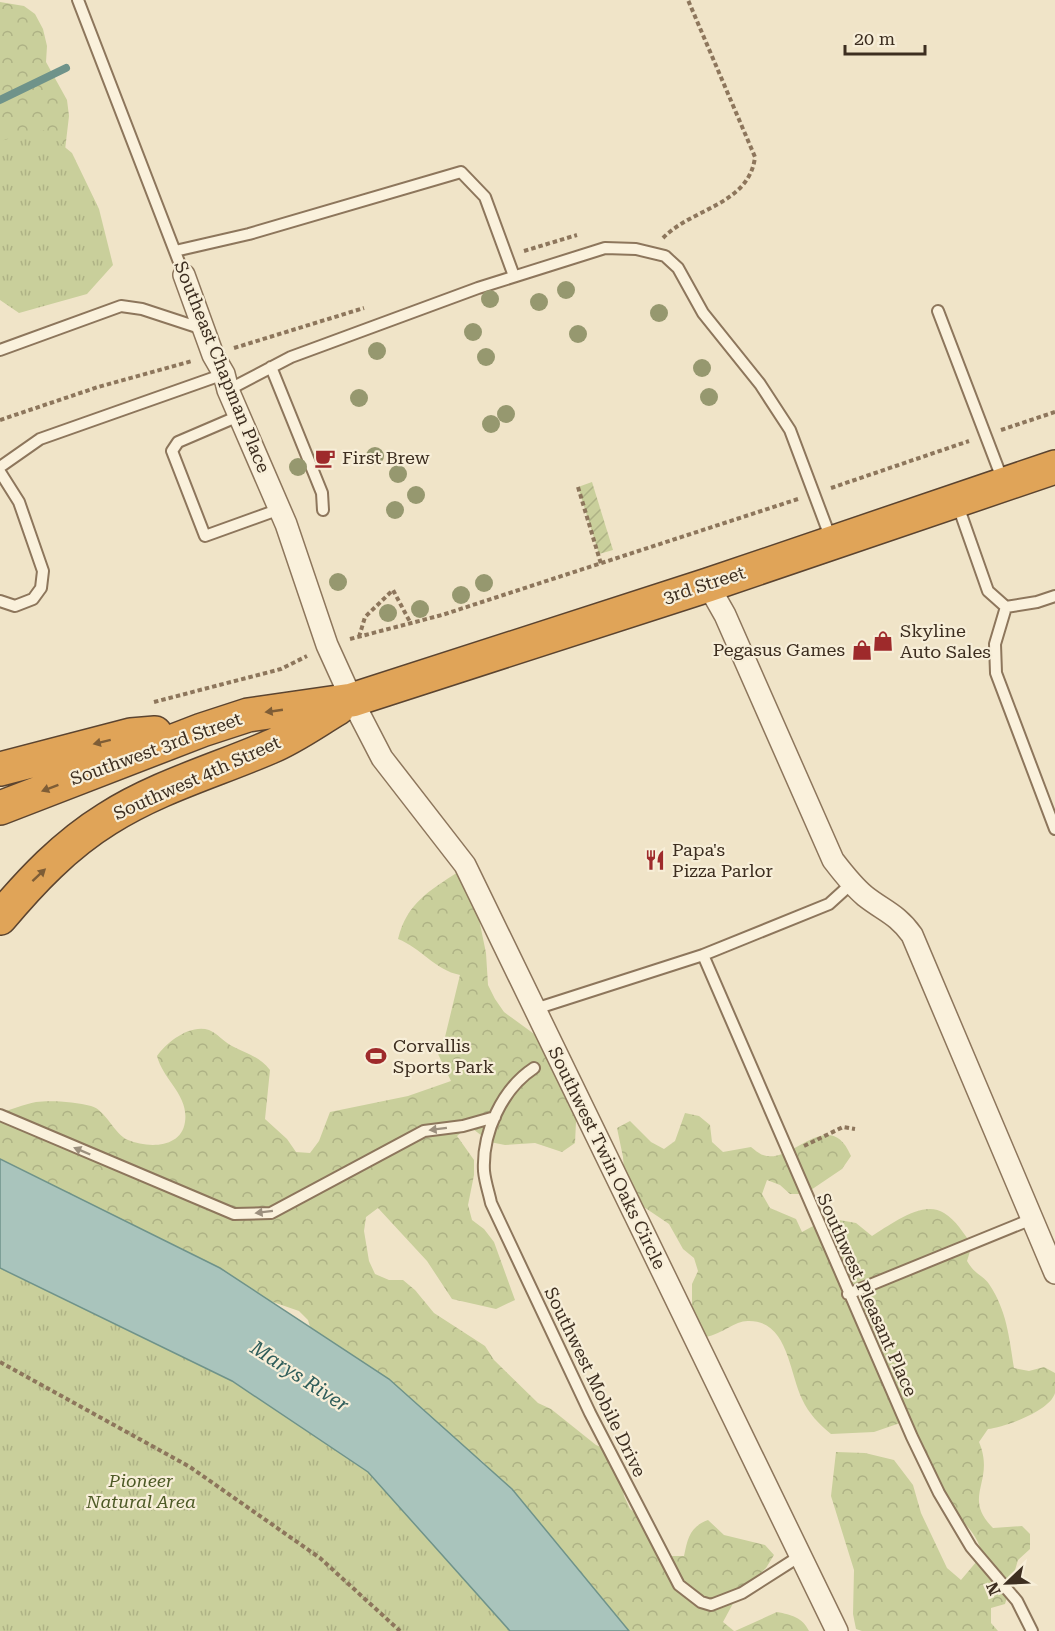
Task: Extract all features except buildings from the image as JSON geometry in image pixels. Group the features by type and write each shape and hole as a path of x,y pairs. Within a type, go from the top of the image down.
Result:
{"highway":[{"name":"3rd Street","path":"352,700 708,585 1055,467"},
{"name":"Southwest 3rd Street","path":"0,808 201,730 248,715 352,700"},
{"name":"Southwest 4th Street","path":"0,918 29,884 74,842 108,818 141,801 273,746 352,700"},
{"path":"0,769 131,735 201,730"}],"street":[{"name":"Southeast Chapman Place","path":"184,275 213,354 280,509 327,645 352,700"},
{"path":"708,585 725,615 833,860 851,885 891,911 912,936 1055,1274"},
{"name":"Southwest Twin Oaks Circle","path":"352,700 382,758 465,866 837,1631"}],"lane":[{"name":"Southeast Chapman Place","path":"78,0 184,275"},
{"path":"175,251 249,234 461,172 485,197 514,276"},
{"path":"0,467 40,439 271,367 397,316 605,248 636,249 665,256 678,268 703,313 759,384 790,430 832,542"},
{"path":"0,350 121,306 142,309 203,329"},
{"path":"938,311 1004,484"},
{"path":"271,367 322,493 323,510"},
{"path":"241,415 178,442 172,451 205,536 280,509"},
{"path":"0,472 19,502 44,571 41,588 33,599 15,606 0,601"},
{"path":"956,501 988,591 1006,607"},
{"path":"1006,607 1037,602 1055,596"},
{"path":"1006,607 995,644 996,673 1055,829"},
{"path":"535,1009 703,955 829,904 851,885"},
{"name":"Southwest Pleasant Place","path":"703,955 848,1294 939,1493 976,1553 1017,1601 1032,1631"},
{"name":"Southwest Mobile Drive","path":"534,1068 513,1087 495,1117 488,1134 484,1153 484,1174 491,1203 590,1413 680,1585 701,1602 711,1605 742,1593 800,1556"},
{"path":"0,1115 234,1214 271,1213 424,1131 463,1126 495,1117"},
{"path":"848,1294 1032,1219"}],"path":[{"path":"666,235 739,190 753,174 755,157 688,0"},
{"path":"0,420 98,387 213,354"},
{"path":"151,703 281,669 327,645 442,615 815,494 1055,412"},
{"path":"578,487 601,564"},
{"path":"359,637 365,617 393,590 410,622"},
{"path":"788,1154 843,1127 855,1129"},
{"path":"0,1362 190,1467 320,1558 400,1631"}],"green space":[{"path":"0,2 24,6 35,14 43,29 47,46 46,62 67,100 69,116 65,150 0,172"},
{"path":"44,130 72,153 99,209 113,265 87,294 19,313 0,300 0,141"},
{"path":"592,482 613,550 599,554 578,487"},
{"path":"458,872 474,895 486,953 488,985 495,999 504,1012 541,1039 577,1101 575,1143 562,1152 535,1143 505,1145 490,1142 469,1126 457,1136 474,1160 474,1175 468,1205 472,1220 484,1229 494,1242 515,1300 496,1309 452,1299 427,1261 378,1208 366,1217 364,1231 369,1261 375,1274 389,1280 403,1280 415,1290 434,1313 485,1346 494,1360 538,1403 551,1409 596,1445 610,1451 619,1465 624,1496 630,1509 656,1529 670,1556 684,1556 694,1529 708,1520 724,1535 765,1545 774,1555 766,1568 737,1596 723,1622 734,1631 620,1631 542,1564 492,1471 482,1461 312,1334 308,1320 299,1311 183,1271 0,1187 0,1112 27,1104 56,1101 91,1106 101,1112 118,1133 136,1143 162,1144 177,1137 185,1122 185,1112 157,1056 173,1040 194,1030 212,1031 229,1044 266,1065 270,1070 265,1119 287,1139 296,1152 310,1153 319,1141 330,1112 408,1096 451,1081 437,1052 445,1037 460,975 443,969 398,939 407,916 420,899"},
{"path":"685,1113 699,1116 710,1125 712,1142 723,1152 751,1147 761,1154 774,1156 821,1136 832,1135 842,1141 851,1156 842,1169 805,1194 790,1194 780,1185 767,1180 762,1194 770,1208 796,1219 802,1232 828,1218 856,1223 872,1236 897,1220 917,1211 926,1209 944,1213 960,1228 972,1245 967,1261 989,1284 1000,1304 1014,1368 1029,1371 1044,1367 1055,1373 1055,1393 1045,1406 1026,1417 988,1429 979,1442 984,1468 979,1497 984,1517 993,1528 1022,1526 1030,1534 1030,1549 1018,1560 1005,1604 991,1608 991,1623 998,1631 862,1631 856,1629 853,1614 854,1570 831,1496 836,1452 865,1453 894,1460 913,1485 921,1513 947,1568 961,1580 982,1555 979,1544 968,1527 927,1484 903,1422 874,1432 831,1434 805,1404 785,1350 772,1329 762,1323 744,1321 706,1337 692,1312 692,1284 698,1271 694,1258 683,1249 669,1224 632,1199 625,1186 623,1157 617,1128 630,1121 651,1142 664,1149 675,1141"},
{"name":"Pioneer Natural Area","path":"0,1268 232,1381 368,1472 510,1631 0,1631"},
{"path":"777,1612 796,1617 809,1631 735,1631"}],"water":[{"name":"Marys River","path":"0,1159 220,1268 389,1379 512,1489 629,1631 510,1631 368,1472 232,1381 0,1268"}],"waterway":[{"path":"0,100 66,68"}],"place":[{"name":"First Brew","path":"325,458"},
{"name":"Skyline Auto Sales","path":"883,641"},
{"name":"Pegasus Games","path":"862,650"},
{"name":"Papa's Pizza Parlor","path":"655,860"},
{"name":"Corvallis Sports Park","path":"376,1056"}]}
